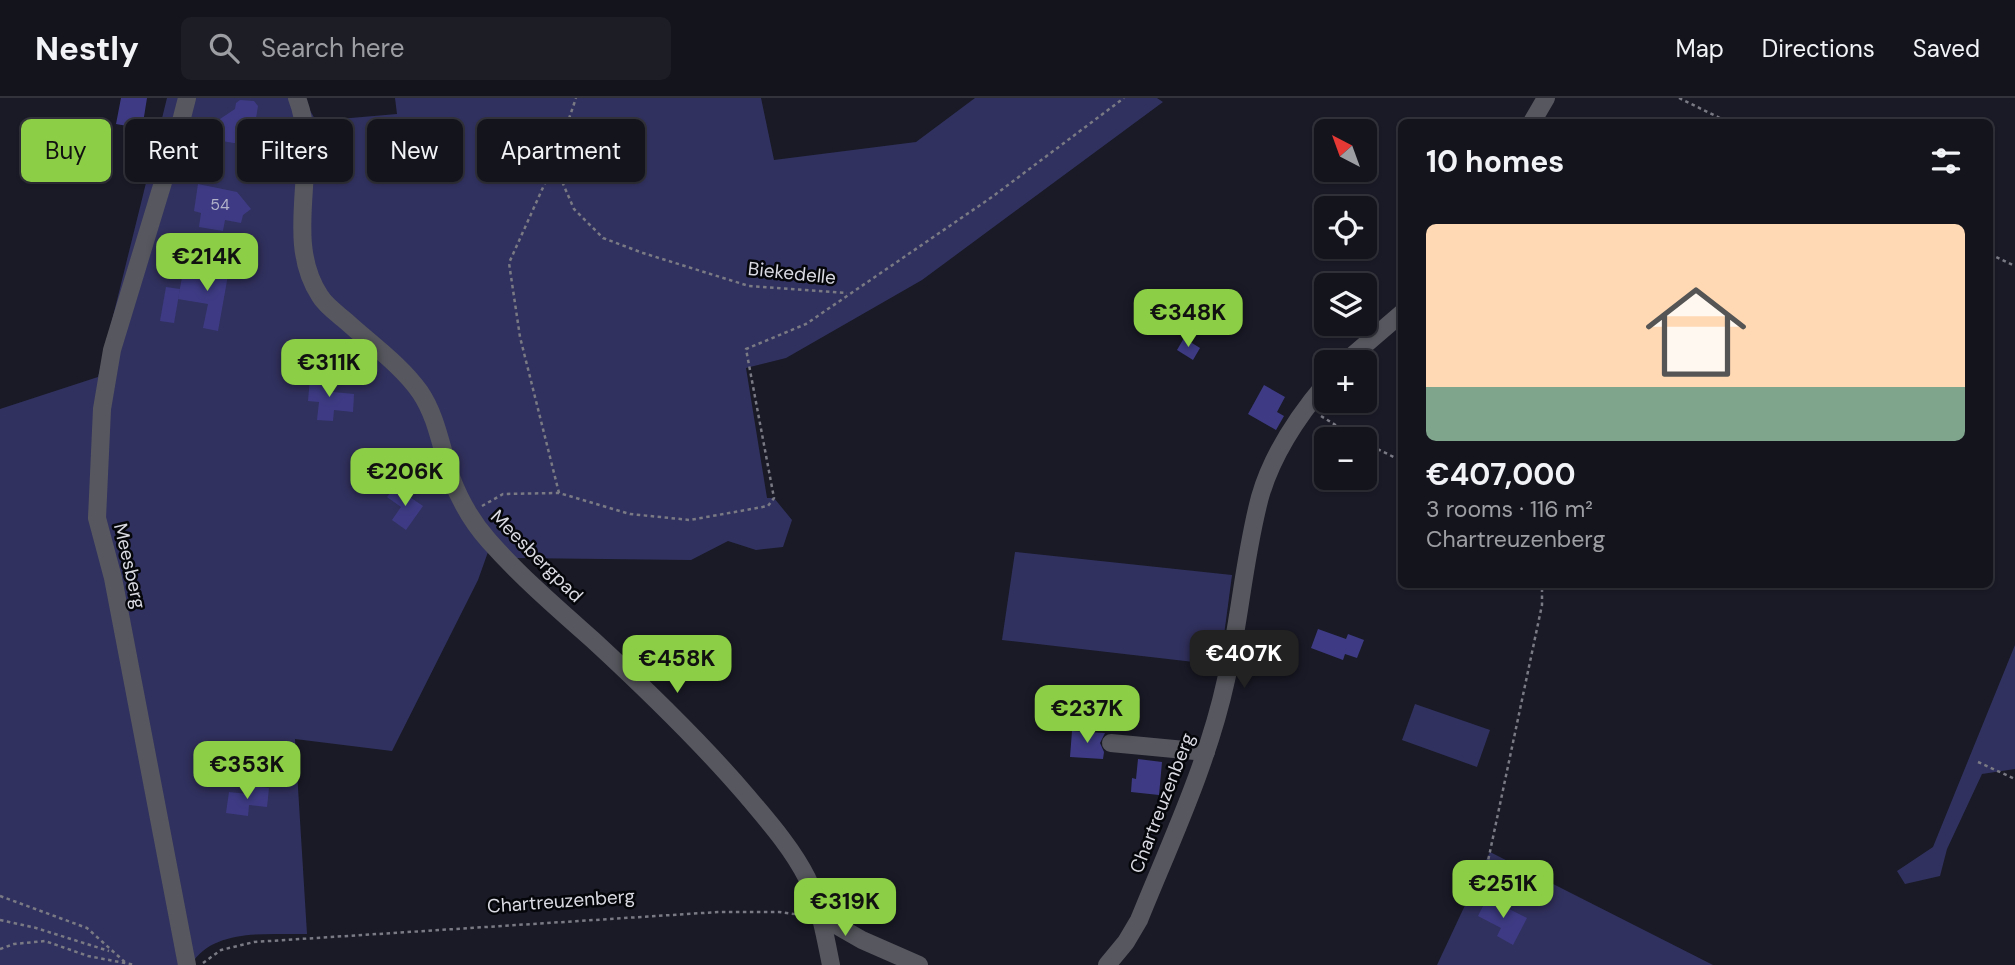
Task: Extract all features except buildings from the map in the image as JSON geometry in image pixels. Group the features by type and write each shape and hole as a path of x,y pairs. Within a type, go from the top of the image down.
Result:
{"street":[{"name":"Meesberg","path":"187,98 112,350 102,409 97,518 113,578 187,965"},
{"name":"Meesbergpad","path":"297,98 306,133 302,232 305,262 321,299 407,376 421,394 435,423 451,475 478,529 518,572 699,744 774,828 806,877 822,918 831,965"},
{"path":"1534,119 1546,98"},
{"path":"1359,350 1398,316"},
{"name":"Chartreuzenberg","path":"1107,965 1126,942 1139,920 1206,752 1226,680 1261,496 1283,444 1314,397"},
{"path":"1111,743 1206,752"},
{"path":"822,918 862,940 919,965"}],"path":[{"path":"569,119 576,98"},
{"name":"Biekedelle","path":"562,182 574,209 603,238 750,286 848,293 992,197 1124,98"},
{"path":"1679,98 1722,119"},
{"path":"545,182 509,263 520,337 559,494"},
{"path":"1993,255 2015,266"},
{"path":"468,513 503,494 559,494 630,514 690,520 768,506 774,498 746,349 806,324 848,293"},
{"path":"1306,407 1338,427"},
{"path":"1377,449 1398,459"},
{"path":"1484,880 1542,606 1542,588"},
{"path":"1978,762 2015,779"},
{"path":"0,896 87,928 127,964"},
{"name":"Chartreuzenberg","path":"200,965 221,950 254,943 718,912 779,912 822,918"},
{"path":"0,920 112,951"},
{"path":"0,949 14,944 45,941 88,956 135,965"}],"shaded area":[{"path":"167,98 303,98 315,119 237,119 237,182 353,182 353,119 339,119 397,114 395,98 761,98 774,160 916,142 975,98 1157,98 1163,102 922,280 786,358 746,368 767,498 774,498 792,520 783,547 756,550 728,541 691,560 517,558 488,552 478,580 392,751 295,739 307,934 260,934 228,939 213,944 191,965 0,965 0,409 98,377 146,182 223,182 223,119 162,119"},
{"path":"1015,552 1232,575 1220,665 1002,640"},
{"path":"2015,645 2015,769 1982,774 1947,849 1940,876 1905,884 1897,871 1933,847"},
{"path":"1415,704 1490,730 1477,767 1402,740"},
{"path":"1490,852 1713,965 1437,965"}]}
